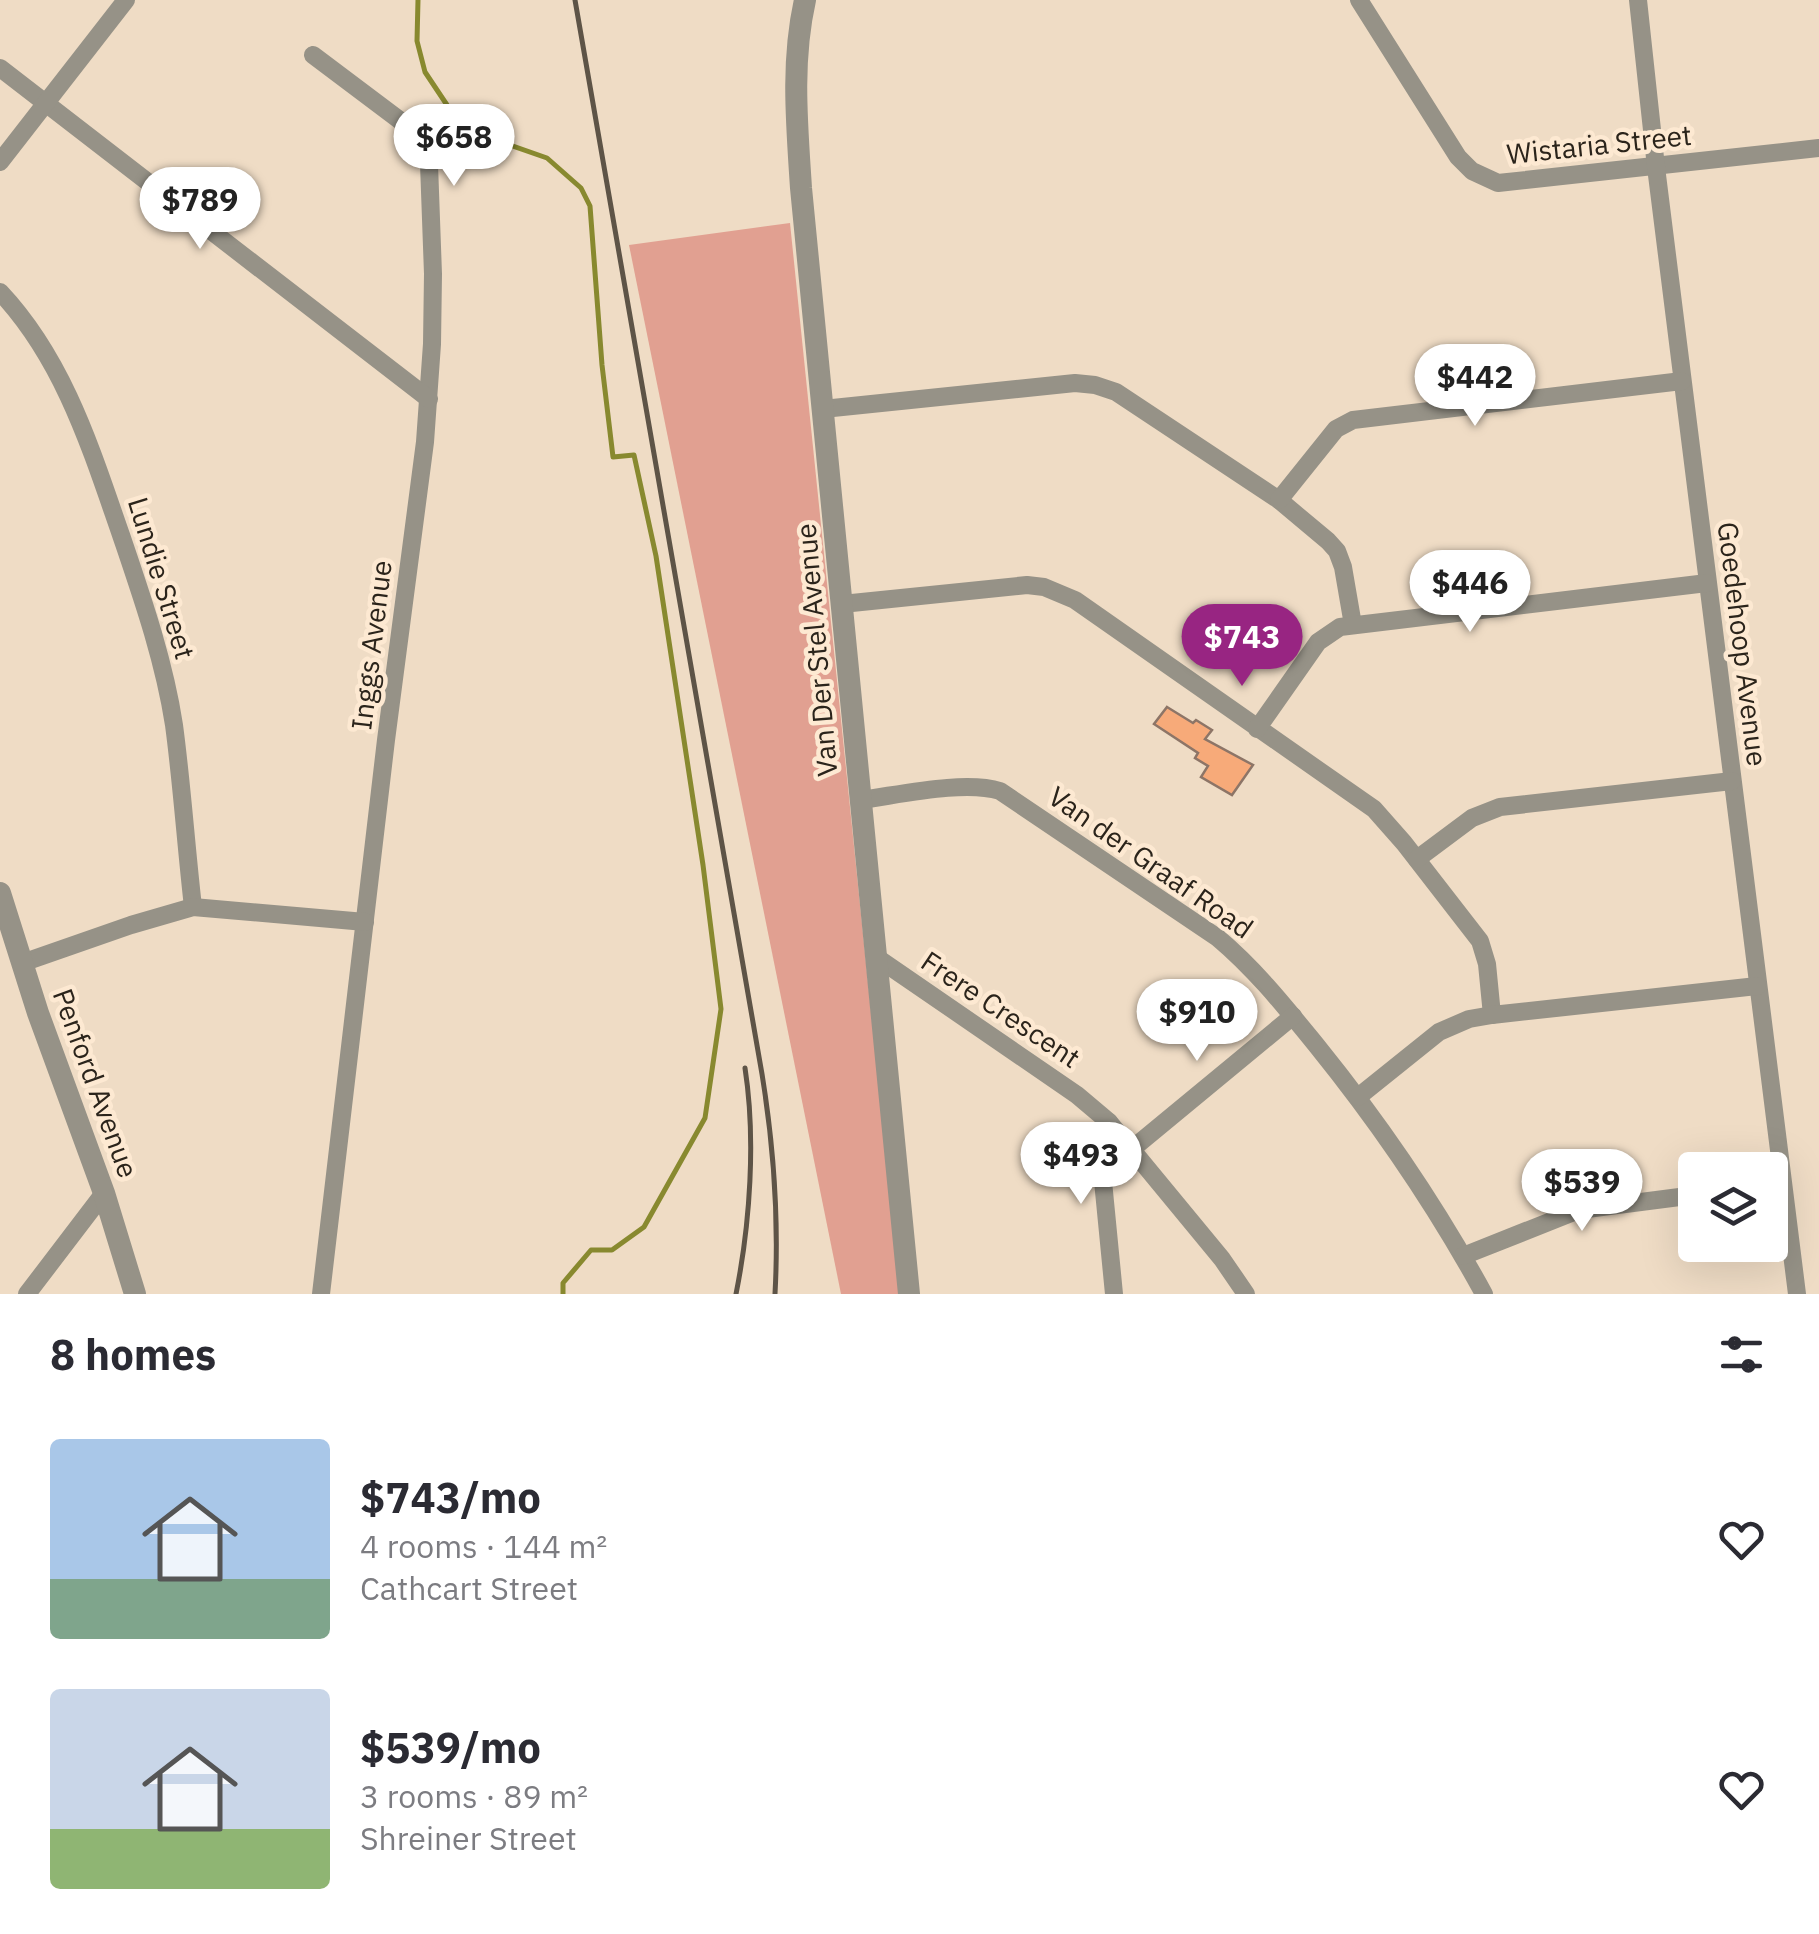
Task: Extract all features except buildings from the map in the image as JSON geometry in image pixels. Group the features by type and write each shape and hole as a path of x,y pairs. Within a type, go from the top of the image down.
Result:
{"street":[{"path":"0,162 126,0"},
{"name":"Van Der Stel Avenue","path":"805,0 796,102 802,188 910,1294"},
{"name":"Wistaria Street","path":"1359,0 1464,164 1498,183 1819,148"},
{"name":"Goedehoop Avenue","path":"1638,0 1774,1152"},
{"name":"Inggs Avenue","path":"313,55 416,132 425,144 433,274 423,460 321,1294"},
{"path":"0,68 428,399"},
{"name":"Lundie Street","path":"0,292 44,348 84,428 136,578 174,725 193,907"},
{"path":"1280,500 1336,429 1352,420 1682,381"},
{"path":"823,409 1075,383 1116,392 1280,500 1336,551 1343,567 1353,625"},
{"path":"1257,729 1318,642 1340,627 1706,582"},
{"path":"842,604 1028,585 1075,600 1374,808 1480,941 1487,964 1492,1015"},
{"path":"1417,860 1472,818 1500,807 1732,780"},
{"name":"Van der Graaf Road","path":"860,800 964,788 1000,791 1218,938 1249,964 1358,1098 1405,1163 1484,1294"},
{"name":"Penford Avenue","path":"0,893 135,1294"},
{"path":"22,963 193,907 365,922"},
{"name":"Frere Crescent","path":"876,957 1078,1094 1109,1122 1222,1259 1246,1294"},
{"path":"1358,1098 1439,1032 1469,1019 1757,986"},
{"path":"1132,1149 1293,1016"},
{"path":"1109,1122 1102,1148 1102,1172 1114,1294"},
{"path":"27,1294 104,1193"},
{"path":"1464,1256 1579,1210 1678,1197"},
{"name":"Goedehoop Avenue","path":"1788,1246 1797,1294"}],"shaded area":[{"path":"790,223 900,1294 841,1294 629,245"}],"waterway":[{"path":"418,0 417,41 425,72 447,105 481,135 547,158 581,188 590,206 613,457 634,455 656,556 721,1009 705,1118 644,1227 612,1250 591,1250 563,1283 563,1294"}],"railway":[{"path":"575,0 762,1074 774,1184 775,1294"},
{"path":"736,1294 750,1181 745,1068"}]}
